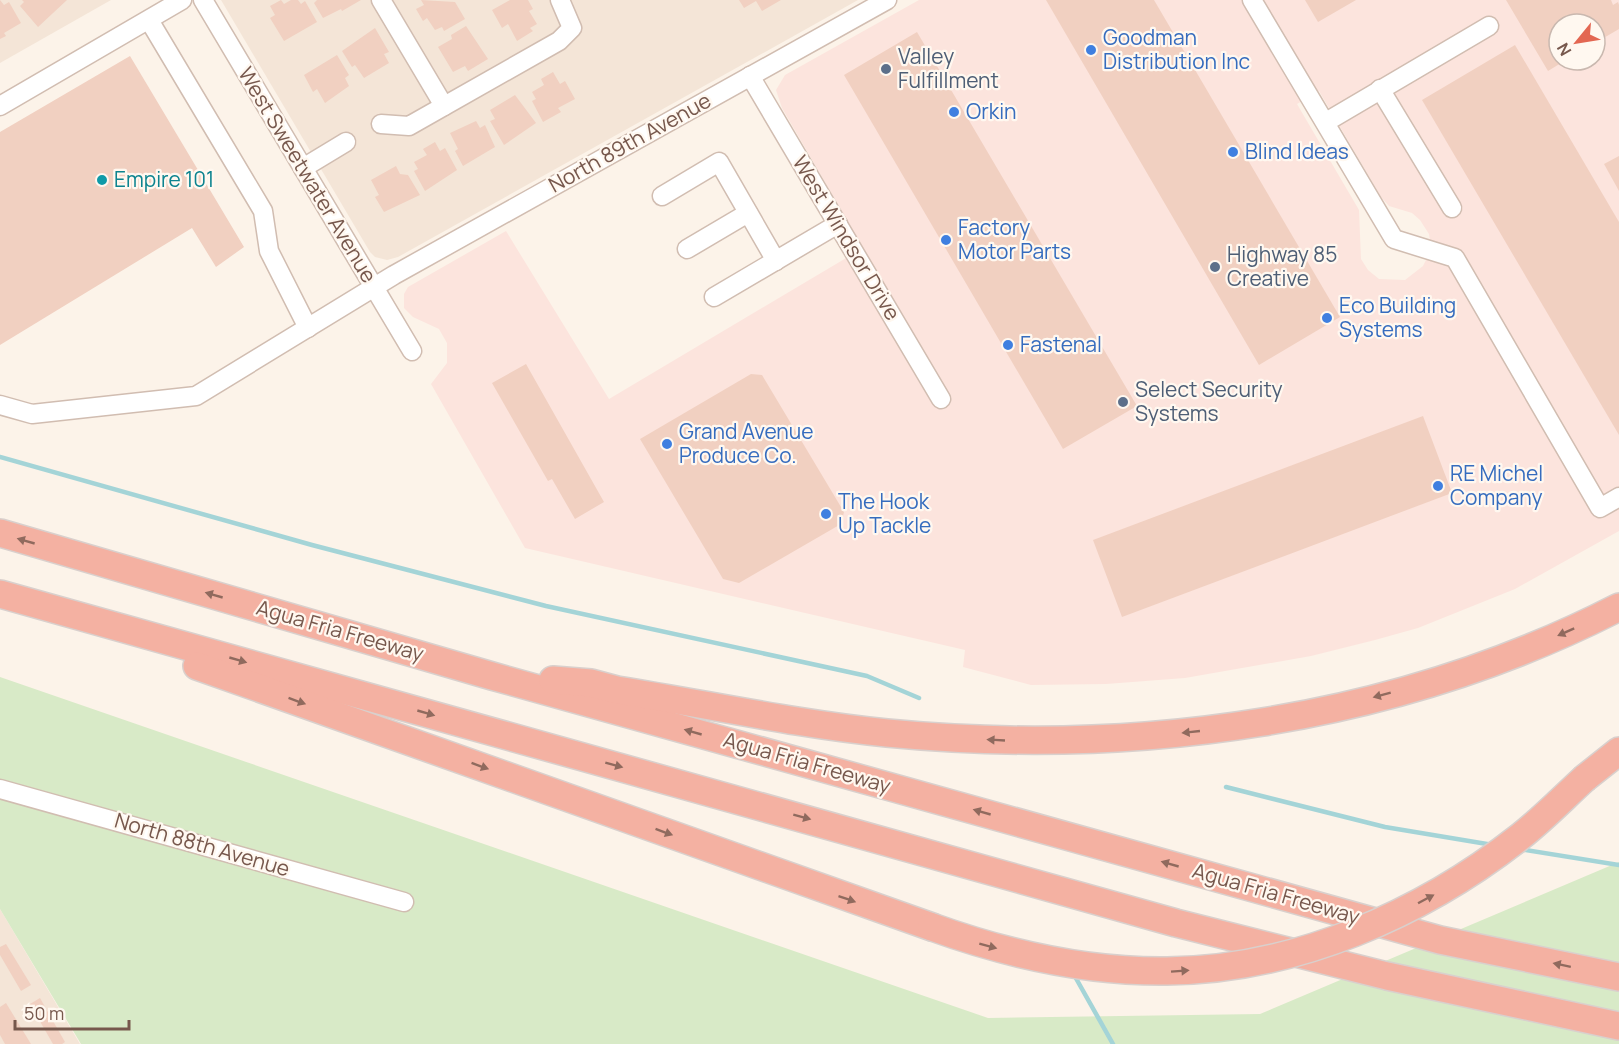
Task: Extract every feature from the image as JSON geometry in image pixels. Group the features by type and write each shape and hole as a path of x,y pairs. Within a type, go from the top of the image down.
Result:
{"highway":[{"name":"Agua Fria Freeway","path":"0,533 492,676 1440,940 1619,977"},
{"path":"0,594 1176,923 1387,976 1619,1026"},
{"path":"492,676 591,683 848,729 888,733 1003,741 1118,738 1219,729 1333,708 1396,692 1516,652 1619,607"},
{"path":"0,609 206,669 984,946 1095,968 1168,972 1249,962 1342,937 1368,927 1437,893 1522,835 1585,778 1619,751"}],"street":[{"path":"0,106 182,0"},
{"name":"West Sweetwater Avenue","path":"202,0 412,351"},
{"path":"381,0 444,106"},
{"path":"381,124 408,126 559,41 572,28 560,0"},
{"name":"North 89th Avenue","path":"0,405 32,414 196,396 374,287 887,0"},
{"path":"1252,0 1394,239 1455,258 1600,508 1619,497"},
{"path":"149,20 263,211 269,251 308,328"},
{"path":"1326,122 1488,26"},
{"name":"West Windsor Drive","path":"750,76 941,399"},
{"path":"1380,89 1452,208"},
{"path":"303,168 346,142"},
{"path":"662,196 719,162 776,261"},
{"path":"687,249 748,213"},
{"path":"714,297 838,224"},
{"name":"North 88th Avenue","path":"0,789 404,902"}],"shaded area":[{"path":"0,0 111,0 0,63"},
{"path":"221,0 858,0 398,257 387,260 375,257 370,252"},
{"path":"919,0 1619,0 1619,531 1515,589 1418,628 1311,656 1185,678 1106,684 1031,685 963,667 965,650 525,548 431,384 447,363 447,343 439,329 413,317 404,308 404,294 408,287 506,231 609,399 863,248 782,108 776,90 785,75","holes":["1319,91 1381,197 1389,206 1412,213 1420,220 1429,234 1431,247 1423,266 1405,280 1379,279 1368,270 1361,259 1359,210 1297,104"]},
{"path":"0,909 80,1044 0,1044"}],"green space":[{"path":"0,677 988,1018 1260,1014 1619,862 1619,1044 81,1044 0,909"}],"building":[{"path":"0,0 4,5 9,2 21,23 4,33 6,36 0,39"},
{"path":"22,0 67,0 38,27 20,6 24,2"},
{"path":"281,0 284,4 291,0 298,0 301,4 305,1 317,22 284,41 270,18 275,15 270,6"},
{"path":"317,0 361,0 342,11 341,9 323,18 314,3"},
{"path":"421,0 455,2 465,19 444,31 442,27 435,30 427,18 423,21 416,9 424,5"},
{"path":"510,0 528,0 533,9 529,11 537,24 530,28 533,31 517,41 508,24 502,28 492,10"},
{"path":"739,0 781,0 762,11 756,1 744,8"},
{"path":"1046,0 1154,0 1340,317 1259,365"},
{"path":"1305,0 1356,0 1318,22"},
{"path":"1506,0 1611,0 1613,5 1618,2 1619,29 1607,36 1607,12 1547,12 1547,69"},
{"path":"466,26 488,59 468,71 465,66 453,72 438,47 452,39 451,35"},
{"path":"375,28 389,52 384,54 389,63 364,78 355,65 352,67 342,51"},
{"path":"917,32 1137,406 1063,449 844,75"},
{"path":"1515,45 1619,222 1619,435 1422,100"},
{"path":"337,55 349,75 345,78 349,86 325,103 317,89 313,92 304,75"},
{"name":"Empire 101","path":"130,56 244,247 216,267 192,228 0,345 0,132"},
{"path":"553,72 560,84 565,81 575,99 558,108 561,112 543,122 532,101 536,99 532,92 544,85 541,79"},
{"path":"515,95 536,123 504,145 490,121 495,119 490,110"},
{"path":"476,121 480,128 485,125 495,147 463,166 455,151 458,149 450,133"},
{"path":"435,142 440,151 445,148 457,170 425,191 414,171 418,169 414,162 427,155 423,149"},
{"path":"1619,156 1619,191 1604,164"},
{"path":"396,166 400,174 408,175 420,195 384,212 375,197 379,195 371,180"},
{"path":"526,364 604,502 575,519 552,479 548,481 492,383"},
{"path":"751,374 762,375 844,512 841,524 739,583 723,579 640,439"},
{"path":"1423,416 1452,493 1122,617 1093,540"},
{"path":"6,944 31,985 21,991 0,955 0,947"},
{"path":"40,998 65,1042 62,1044 53,1044 30,1004"},
{"path":"6,1003 31,1044 5,1044 0,1035 0,1007"}],"waterway":[{"path":"0,457 312,545 546,606 867,676 919,698"},
{"path":"1226,787 1385,827 1493,845"},
{"path":"1519,849 1619,865"},
{"path":"1073,973 1113,1044"}],"place":[{"name":"Goodman Distribution Inc","path":"1091,50"},
{"name":"Valley Fulfillment","path":"886,69"},
{"name":"Orkin","path":"954,112"},
{"name":"Blind Ideas","path":"1233,152"},
{"name":"Empire 101","path":"102,180"},
{"name":"Factory Motor Parts","path":"946,240"},
{"name":"Highway 85 Creative","path":"1215,267"},
{"name":"Eco Building Systems","path":"1327,318"},
{"name":"Fastenal","path":"1008,345"},
{"name":"Select Security Systems","path":"1123,402"},
{"name":"Grand Avenue Produce Co.","path":"667,444"},
{"name":"RE Michel Company","path":"1438,486"},
{"name":"The Hook Up Tackle","path":"826,514"}]}
